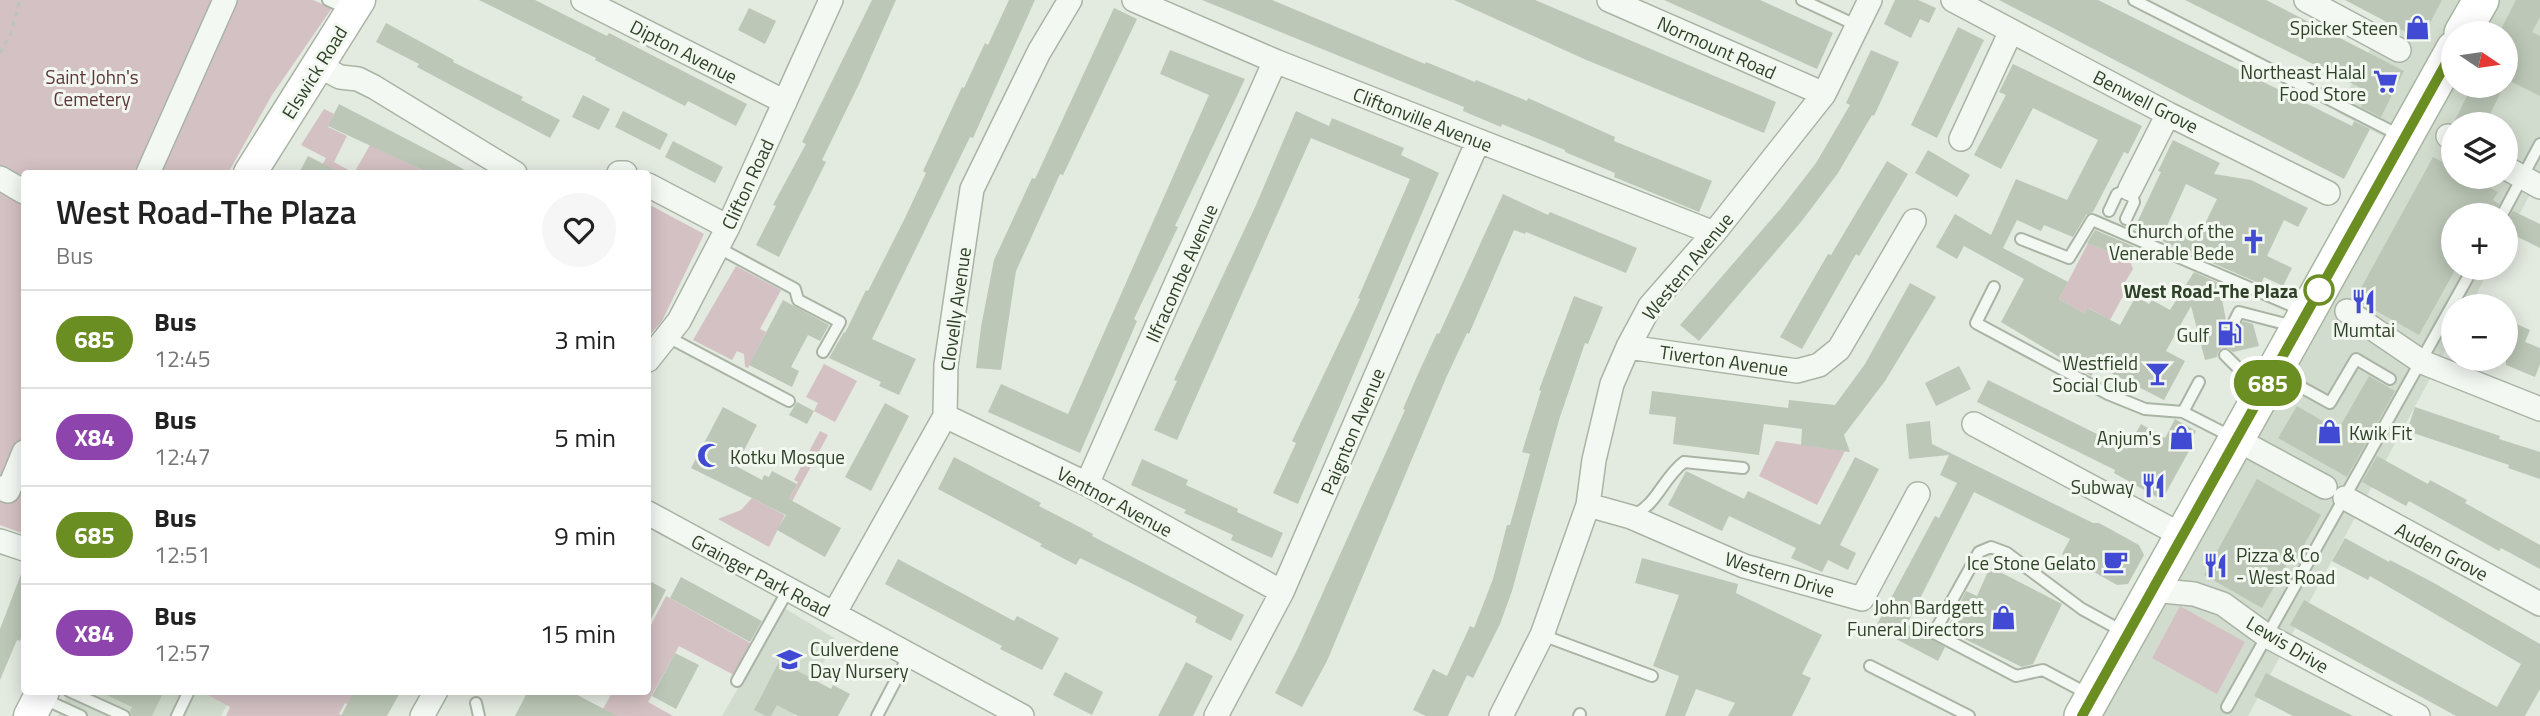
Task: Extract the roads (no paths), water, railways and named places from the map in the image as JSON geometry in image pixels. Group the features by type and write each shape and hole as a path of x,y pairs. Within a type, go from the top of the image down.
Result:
{"main road":[{"path":"2469,21 2481,0"},
{"name":"Elswick Road","path":"252,170 330,71 346,4"},
{"path":"2087,706 2441,72"},
{"name":"Elswick Road","path":"259,170 270,145"}],"street":[{"path":"149,170 225,0"},
{"name":"Dipton Avenue","path":"583,0 785,102"},
{"name":"Clifton Road","path":"651,356 679,321 723,237 831,0"},
{"name":"Clovelly Avenue","path":"834,614 945,416 946,365 972,189 1039,52 1070,0"},
{"name":"Cliftonville Avenue","path":"1134,0 1275,61 1714,233"},
{"name":"Normount Road","path":"1609,0 1824,94"},
{"name":"Western Avenue","path":"1501,716 1542,635 1588,505 1594,460 1612,384 1628,347 1650,306 1714,233 1824,94 1870,0"},
{"path":"2306,0 2399,50"},
{"name":"Benwell Grove","path":"1959,3 2168,114 2328,193"},
{"path":"1961,139 2011,31"},
{"name":"Ilfracombe Avenue","path":"1087,484 1275,61"},
{"path":"330,71 374,87 510,170"},
{"path":"2130,188 2168,114"},
{"name":"Paignton Avenue","path":"1216,716 1282,593 1478,141"},
{"path":"0,178 21,190"},
{"path":"651,187 723,237"},
{"name":"Tiverton Avenue","path":"1628,347 1797,371 1822,372 1839,349 1914,220"},
{"path":"2347,311 2422,362 2540,409"},
{"name":"Ventnor Avenue","path":"945,416 1087,484 1282,593"},
{"path":"1975,424 2183,536"},
{"name":"Auden Grove","path":"2236,439 2540,604"},
{"path":"0,488 8,491 21,459"},
{"name":"Western Drive","path":"1588,505 1631,517 1744,566 1862,599 1918,494"},
{"name":"Grainger Park Road","path":"651,515 909,655 998,710 1022,716"},
{"path":"0,541 21,548"},
{"name":"Lewis Drive","path":"2152,590 2194,594 2223,604 2267,636 2418,716"},
{"path":"422,716 434,695"}],"lane":[{"path":"1802,0 1858,26"},
{"path":"2134,0 2404,137"},
{"path":"2508,203 2540,144"},
{"path":"2109,211 2117,194 2130,188 2134,202 2126,219"},
{"path":"2021,239 2069,258 2092,219 2308,311"},
{"path":"723,237 794,289 798,300 840,321 824,352"},
{"path":"2227,707 2267,636 2335,493 2422,362 2466,280"},
{"path":"1994,287 1976,323 2108,394 2145,409 2183,412 2236,439"},
{"path":"2234,322 2239,312 2308,311"},
{"path":"666,336 789,401"},
{"path":"2225,355 2268,382 2330,404 2356,359 2390,379"},
{"path":"2183,412 2199,382"},
{"path":"1631,517 1647,509 1674,470 1684,462 1743,468"},
{"path":"2087,706 2043,670 2016,676 1934,633 1979,552 1991,547 2007,553 2082,609 2128,634"},
{"path":"737,681 788,590"},
{"path":"1542,635 1652,676"},
{"path":"877,716 909,655"},
{"path":"1870,666 1969,716"},
{"path":"177,716 187,695"},
{"path":"46,699 81,716"},
{"path":"46,699 124,716"},
{"path":"476,703 479,716"}],"place":[{"name":"Spicker Steen","path":"2418,27"},
{"name":"Northeast Halal Food Store","path":"2386,82"},
{"name":"Church of the Venerable Bede","path":"2254,241"},
{"name":"West Road-The Plaza","path":"2319,290"},
{"name":"Mumtai","path":"2364,301"},
{"name":"Gulf","path":"2229,334"},
{"name":"Westfield Social Club","path":"2158,373"},
{"name":"Kwik Fit","path":"2329,432"},
{"name":"Anjum's","path":"2181,437"},
{"name":"Kotku Mosque","path":"710,456"},
{"name":"Subway","path":"2154,486"},
{"name":"Ice Stone Gelato","path":"2116,562"},
{"name":"Pizza & Co - West Road","path":"2216,565"},
{"name":"John Bardgett Funeral Directors","path":"2004,617"},
{"name":"Culverdene Day Nursery","path":"790,659"}],"park label":[{"name":"Saint John's Cemetery","path":"92,87"}]}
